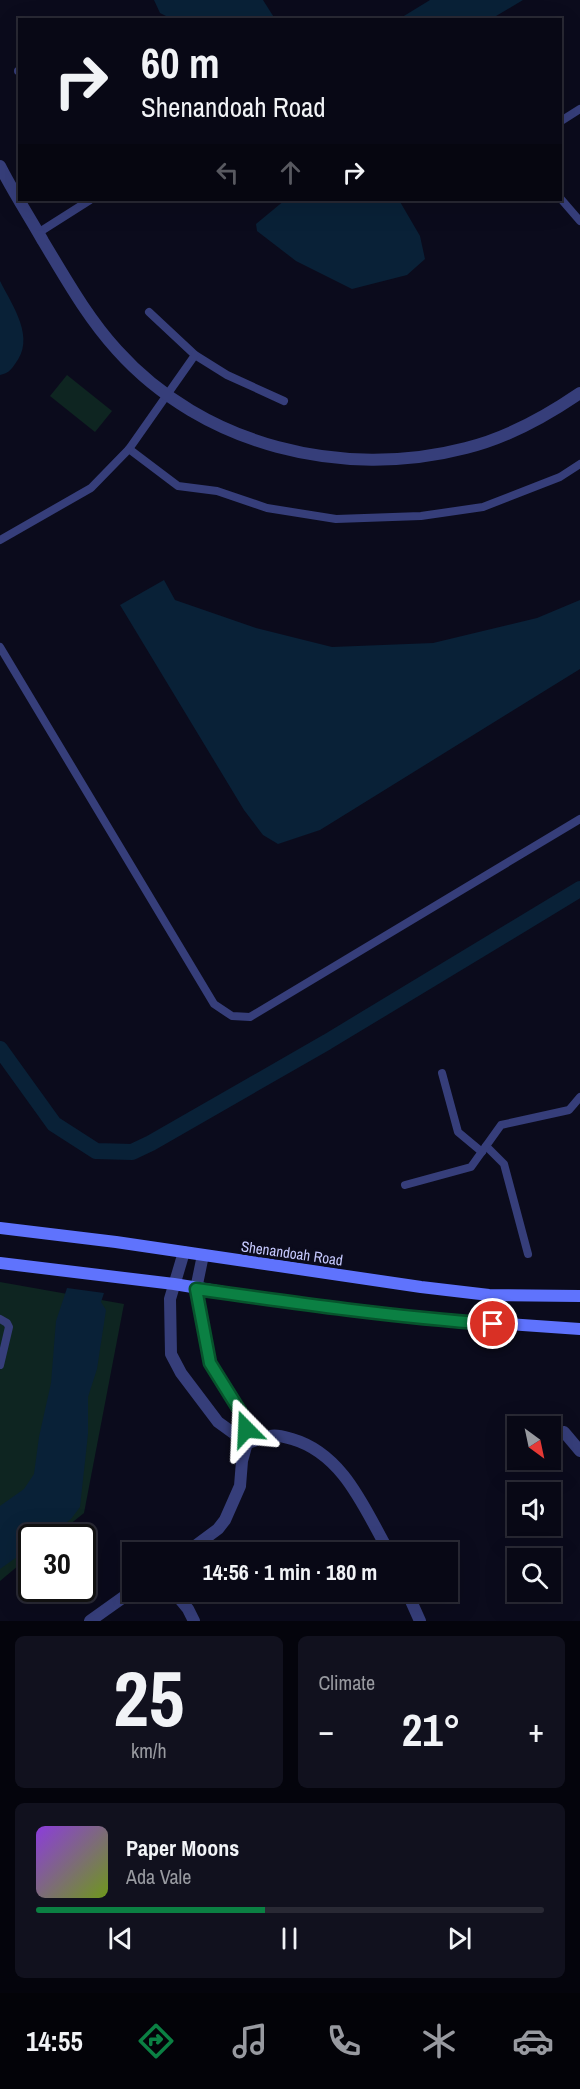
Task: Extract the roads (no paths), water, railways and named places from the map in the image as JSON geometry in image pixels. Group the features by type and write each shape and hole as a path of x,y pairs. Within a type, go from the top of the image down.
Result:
{"street":[{"path":"0,166 18,198"},
{"path":"20,201 77,299 118,351 168,394 216,424 263,443 293,452 333,459 387,461 428,457 468,448 506,435 543,417 580,393"},
{"name":"Shenandoah Road","path":"0,1228 489,1295 580,1296"},
{"path":"184,1252 170,1299 171,1354 181,1373 218,1422 248,1443"},
{"path":"200,1542 218,1529 225,1520 240,1486 242,1461 248,1443 243,1416 210,1363 196,1289 203,1255"},
{"path":"0,1263 174,1284 278,1301 435,1319 580,1329"},
{"path":"564,1432 580,1451"},
{"path":"248,1443 272,1435 284,1437 307,1444 327,1457 351,1485 383,1542"},
{"path":"90,1621 122,1598"},
{"path":"182,1602 194,1621"},
{"path":"411,1602 420,1621"}],"lane":[{"path":"562,120 580,109"},
{"path":"562,200 580,221"},
{"path":"38,233 88,201"},
{"path":"149,312 195,355 227,375 284,401"},
{"path":"0,540 91,488 129,449 195,355"},
{"path":"129,449 178,486 217,491 267,508 336,519 421,516 483,507 560,477 580,464"},
{"path":"0,647 214,1004 232,1016 250,1017 580,819"},
{"path":"442,1073 458,1132 504,1164 528,1254"},
{"path":"405,1185 471,1167 501,1125 569,1110 580,1097"},
{"path":"0,1320 7,1323 9,1328 0,1365"}],"water":[{"path":"154,0 263,0 274,18 170,18 160,13"},
{"path":"430,0 523,0 493,18 401,18"},
{"path":"284,201 400,201 420,236 425,259 407,275 352,289 296,261 257,231 256,224"},
{"path":"0,281 16,312 23,333 23,344 21,354 13,366 0,375"},
{"path":"164,580 175,600 256,628 332,647 433,643 537,618 580,600 580,669 320,830 278,844 263,835 244,810 120,605"},
{"path":"67,1288 104,1293 101,1302 106,1310 97,1369 88,1397 88,1434 80,1507 64,1524 18,1524 18,1556 0,1569 0,1506 24,1489 34,1474 39,1437 51,1383 56,1321"}],"waterway":[{"path":"0,1049 54,1124 96,1151 132,1152 327,1042 580,889"}]}
